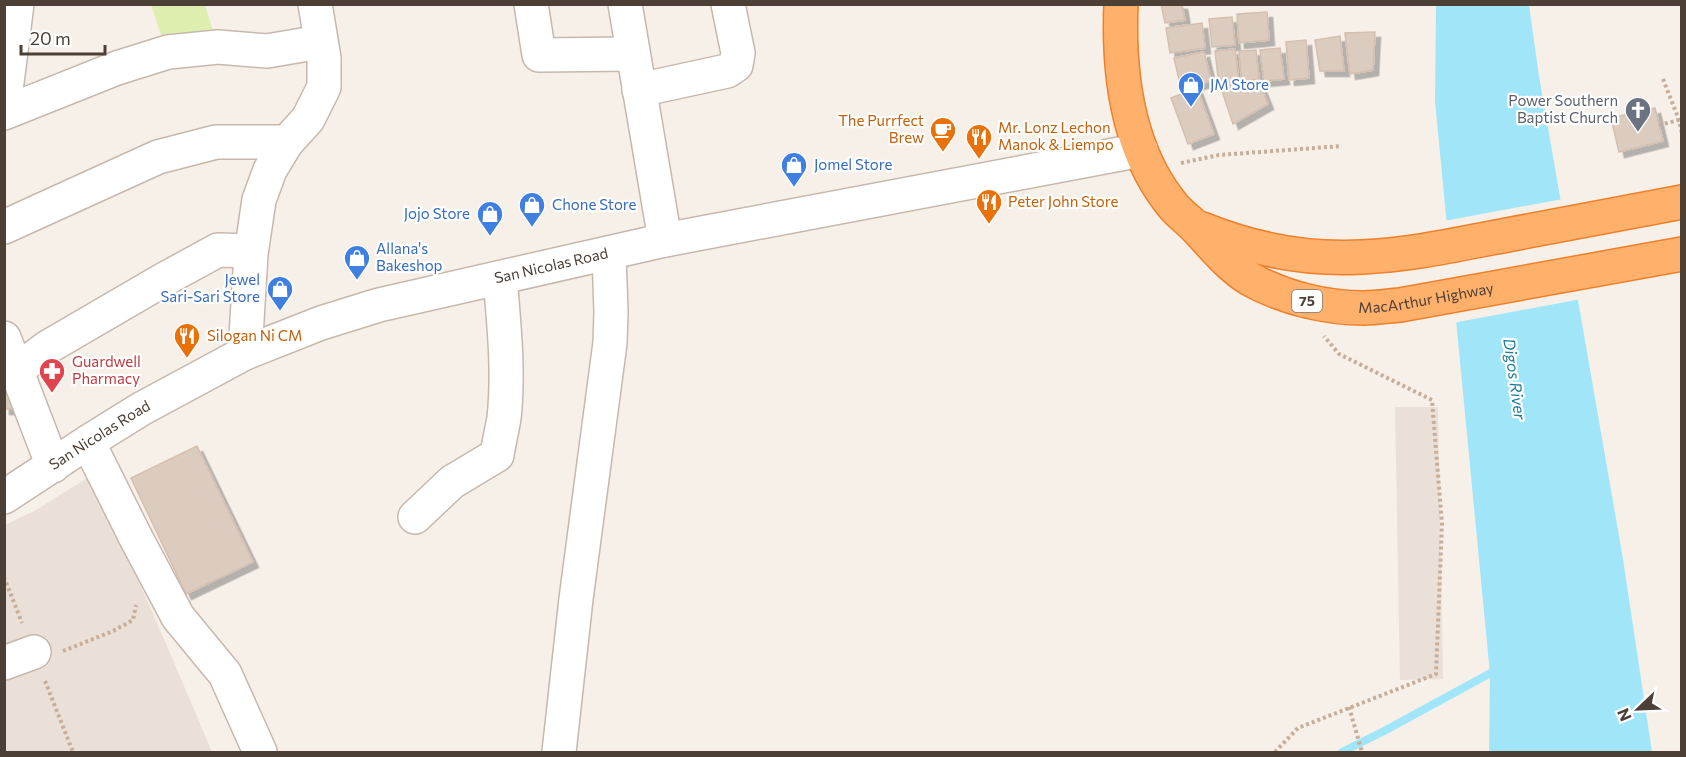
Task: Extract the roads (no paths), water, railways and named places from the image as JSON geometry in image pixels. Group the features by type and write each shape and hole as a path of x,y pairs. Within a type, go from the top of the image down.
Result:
{"highway":[{"name":"MacArthur Highway","path":"1121,4 1122,68 1129,109 1156,182 1175,208 1223,257 1250,279 1291,297 1331,306 1365,308 1443,298 1682,254"},
{"name":"MacArthur Highway","path":"1195,226 1229,240 1260,249 1298,255 1362,257 1433,249 1682,202"}],"street":[{"path":"4,106 17,4"},
{"path":"245,353 251,251 259,200 270,170 287,142 308,119 324,87 324,58 315,4"},
{"path":"531,4 539,55 632,54"},
{"path":"625,4 665,240"},
{"path":"639,90 727,71 736,64 738,53 728,4"},
{"path":"4,113 117,68 168,52 218,47 267,51 321,42"},
{"path":"4,227 158,157 216,142 287,142"},
{"name":"San Nicolas Road","path":"4,497 141,409 245,353 321,323 379,305 665,240 1146,160"},
{"path":"17,370 48,347 218,250 251,251"},
{"path":"559,753 576,599 610,343 609,253"},
{"path":"415,517 453,482 497,454 504,418 505,386 505,331 500,278"},
{"path":"4,338 53,466"},
{"path":"88,441 178,617 225,674 260,753"}],"water":[{"name":"Digos River","path":"1436,5 1529,5 1539,76 1623,559 1652,752 1489,752 1490,674 1435,101"}],"waterway":[{"path":"1342,752 1498,669"}],"place":[{"name":"JM Store","path":"1191,108"},
{"name":"Power Southern Baptist Church","path":"1638,133"},
{"name":"The Purrfect Brew","path":"943,153"},
{"name":"Mr. Lonz Lechon Manok & Liempo","path":"979,160"},
{"name":"Jomel Store","path":"794,188"},
{"name":"Peter John Store","path":"989,225"},
{"name":"Chone Store","path":"532,228"},
{"name":"Jojo Store","path":"490,237"},
{"name":"Allana's Bakeshop","path":"357,281"},
{"name":"Jewel Sari-Sari Store","path":"280,312"},
{"name":"Silogan Ni CM","path":"187,359"},
{"name":"Guardwell Pharmacy","path":"52,394"}]}
